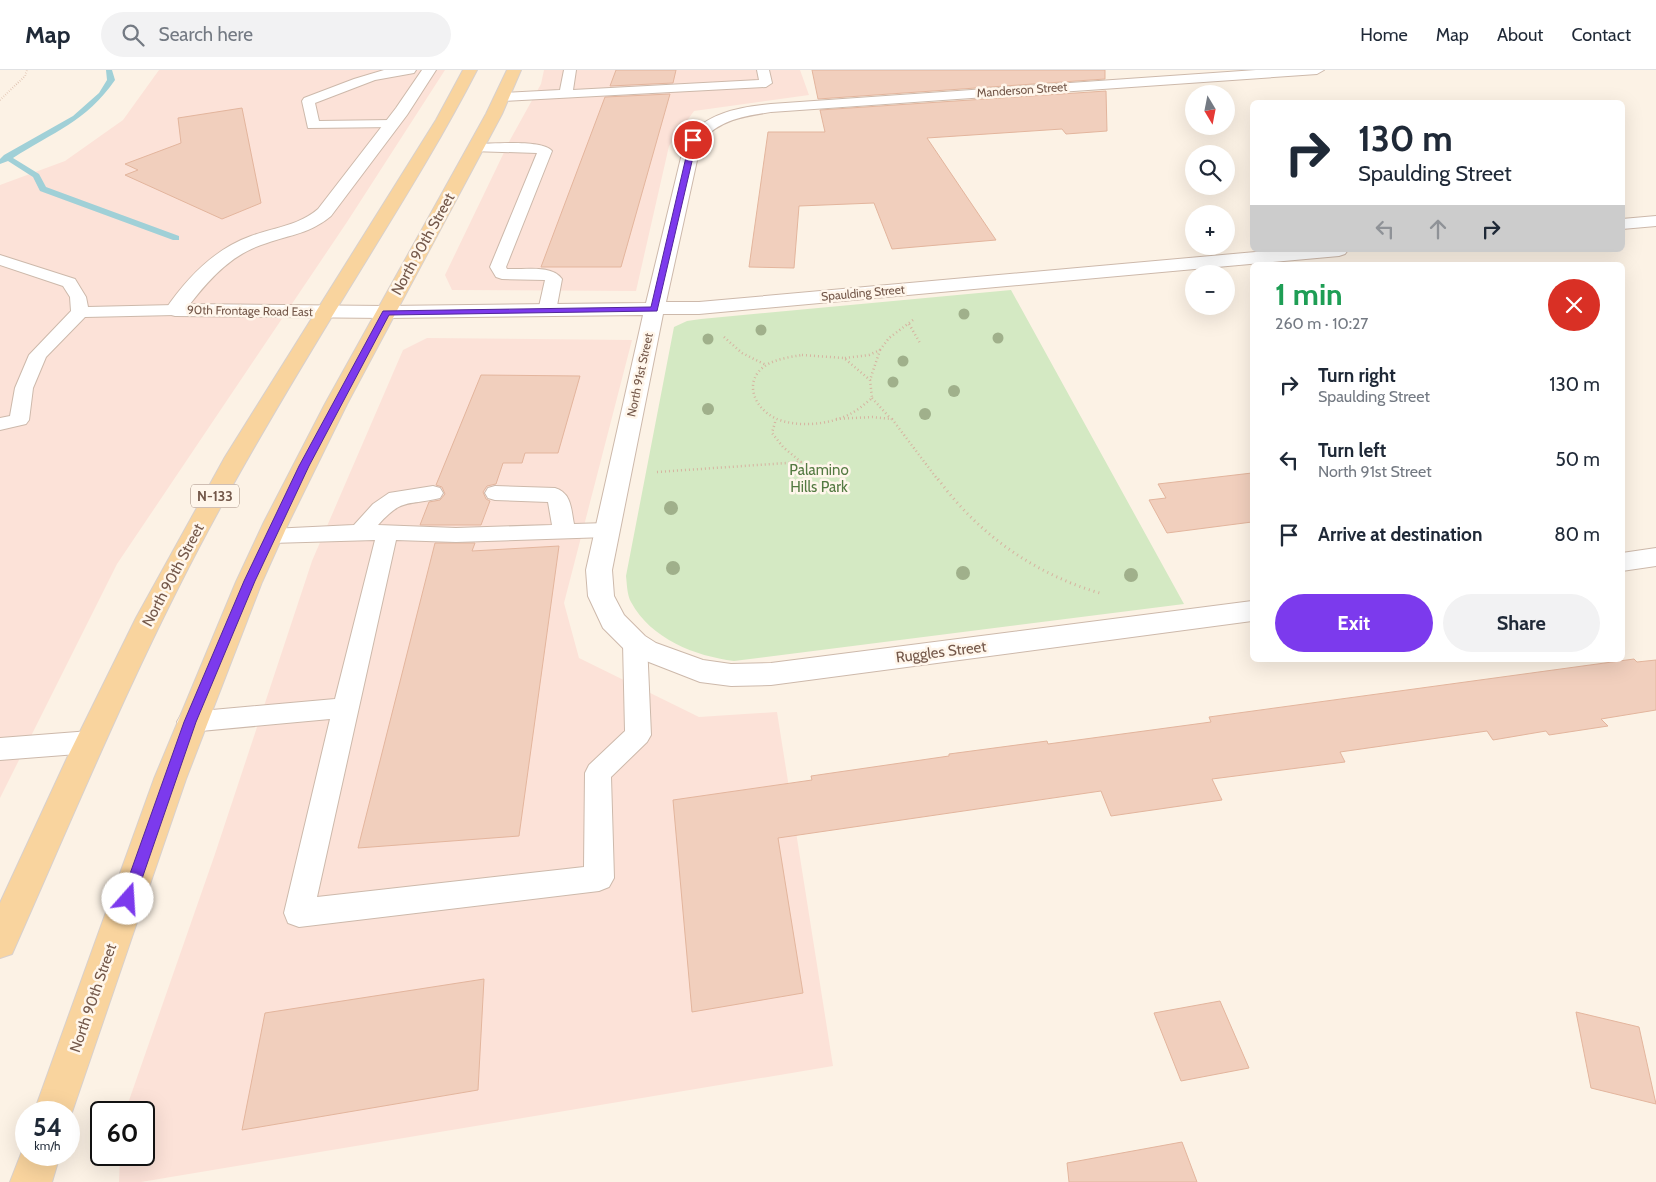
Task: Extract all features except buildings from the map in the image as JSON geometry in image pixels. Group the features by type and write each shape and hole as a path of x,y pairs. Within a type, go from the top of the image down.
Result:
{"main road":[{"name":"North 90th Street","path":"0,942 90,742 174,571 252,429 444,120 470,70"},
{"name":"North 90th Street","path":"57,1101 190,722 250,581 304,466 476,148 514,70"},
{"path":"31,1182 36,1166"}],"street":[{"name":"90th Frontage Road East","path":"175,310 207,269 220,259 261,239 304,226 321,216 392,124 429,70"},
{"name":"Manderson Street","path":"729,116 771,108 1317,70"},
{"name":"North 91st Street","path":"635,643 613,621 601,596 599,570 654,310 693,140 698,133 711,124 729,116"},
{"path":"1625,224 1656,221"},
{"name":"Spaulding Street","path":"386,312 654,310 1317,252"},
{"name":"90th Frontage Road East","path":"175,310 386,312"},
{"path":"1625,562 1656,558"},
{"name":"Ruggles Street","path":"635,643 646,650 700,671 731,675 771,674 1250,611"}],"lane":[{"path":"392,124 313,125 308,100 358,80 388,72 410,70"},
{"path":"566,94 570,70"},
{"path":"502,97 766,83 763,70"},
{"path":"476,148 538,148 545,152 498,267 502,274 549,275 554,279 547,311"},
{"path":"0,260 69,283 78,297 80,312"},
{"path":"0,424 19,420 24,388 38,355 80,312 175,310"},
{"path":"360,532 382,509 396,498 433,493"},
{"path":"496,493 555,495 558,498 564,531"},
{"path":"271,536 360,532 475,535 607,530"},
{"path":"387,534 345,708 299,913 600,878 598,773 638,735 635,643"},
{"path":"190,722 345,708"},
{"path":"0,749 90,742"}],"path":[{"path":"0,100 25,76 27,70"},
{"path":"909,324 920,343"},
{"path":"722,335 742,353 766,365"},
{"path":"892,419 872,417 808,423 776,419 760,408 751,392 756,374 766,365 789,357 804,355 844,358 868,355 880,350 870,380 872,398 892,419 906,434 946,490 963,510 1022,559 1047,574 1074,586 1110,595"},
{"path":"844,358 862,371 870,380"},
{"path":"836,419 857,410 872,398"},
{"path":"619,475 801,462 783,447 772,433 776,419"}],"shaded area":[{"path":"159,70 445,70 347,222 117,564 0,798 0,185 65,161 123,120"},
{"path":"544,70 800,70 809,95 694,111 669,146 636,291 452,290 445,275 510,140 541,84"},
{"path":"427,338 632,340 564,603 579,658 699,717 777,712 833,1066 141,1182 119,1182 120,1166 155,1166 155,1101 129,1101 215,854 312,561 403,350"}],"green space":[{"name":"Palamino Hills Park","path":"1011,290 1184,604 734,661 704,655 675,644 662,636 640,615 630,599 626,576 674,327 687,321 701,319"}],"waterway":[{"path":"8,158 76,118 89,107 101,95 111,80 109,70"},
{"path":"1,162 8,158"},
{"path":"8,158 36,176 43,189 176,238"}],"route":[{"path":"128,899 190,722 250,581 304,466 386,312 654,310 693,140"}]}
